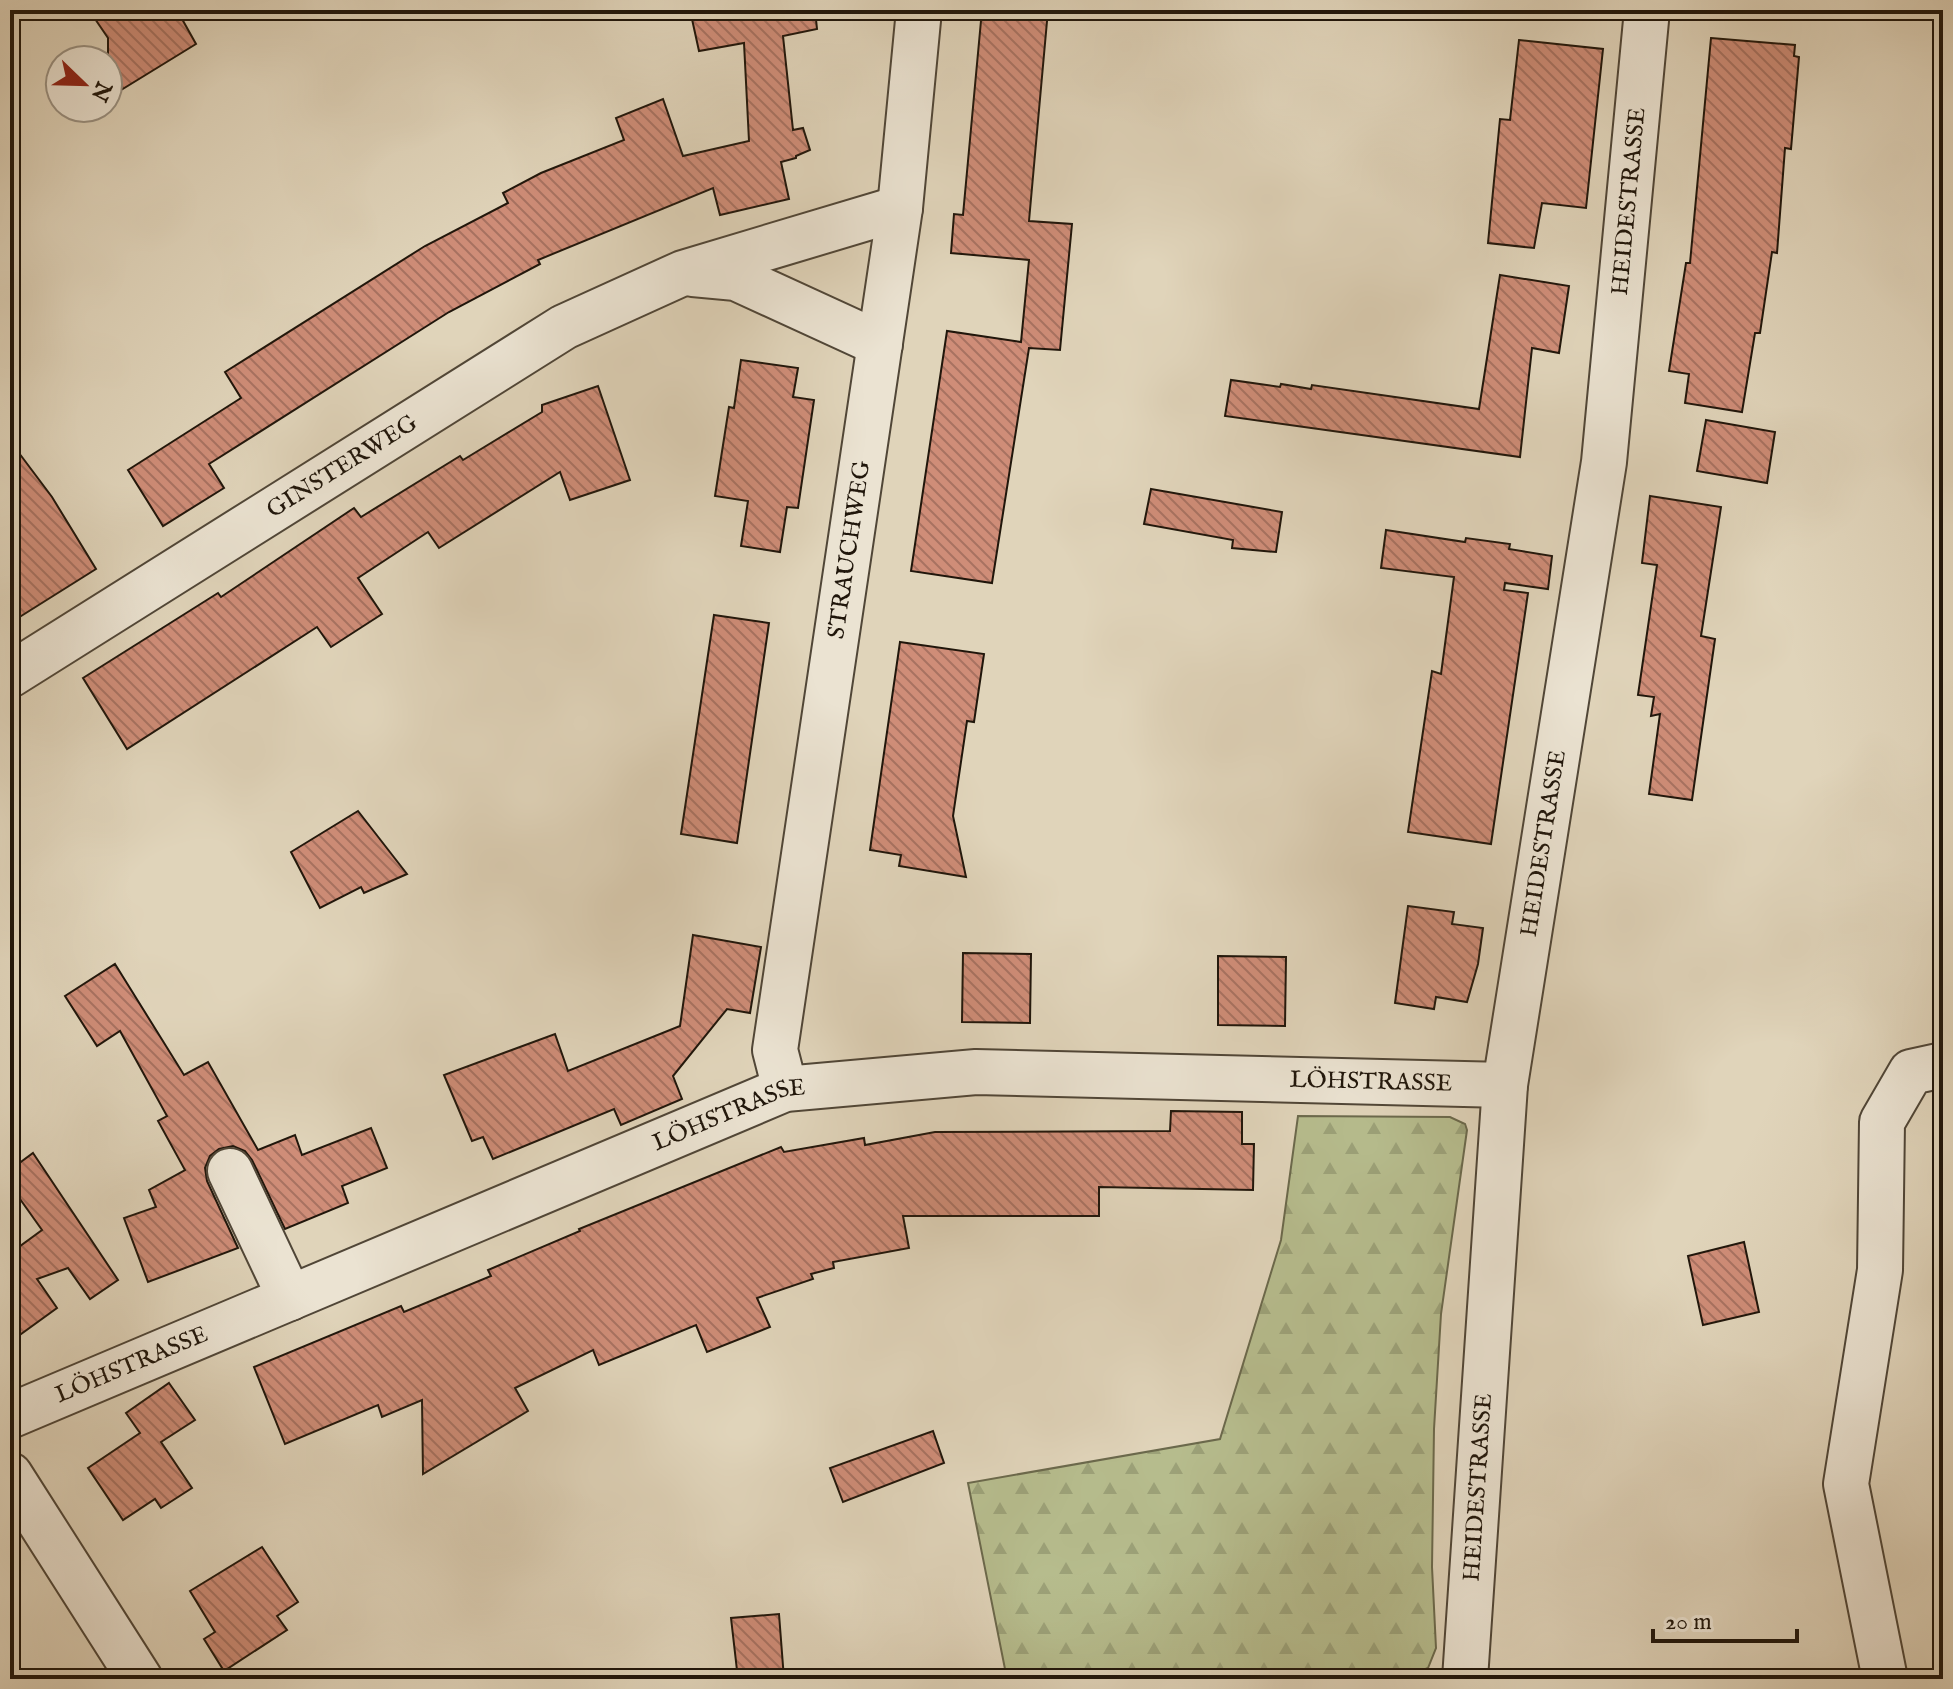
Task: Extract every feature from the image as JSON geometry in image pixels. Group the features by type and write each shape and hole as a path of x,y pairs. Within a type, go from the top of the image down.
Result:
{"street":[{"name":"STRAUCHWEG","path":"785,1089 775,1050 900,208 919,10"},
{"name":"HEIDESTRASSE","path":"1465,1679 1505,1085 1604,462 1647,10"},
{"name":"GINSTERWEG","path":"10,675 564,327 683,273 900,208"},
{"name":"GINSTERWEG","path":"683,273 736,278 880,344"},
{"path":"1885,1679 1846,1484 1880,1270 1882,1122 1911,1072 1943,1065"},
{"name":"LÖHSTRASSE","path":"10,1416 785,1089 976,1072 1505,1085"},
{"path":"230,1171 290,1298"},
{"path":"10,1475 140,1679"}],"green space":[{"path":"1298,1116 1450,1117 1465,1124 1467,1130 1441,1314 1434,1429 1432,1567 1436,1648 1428,1668 1401,1679 1007,1679 968,1483 1220,1439 1281,1240"}],"building":[{"path":"89,10 177,10 196,44 124,88 124,44 108,44 108,38"},
{"path":"690,10 815,10 817,29 783,36 793,130 803,128 810,150 781,162 789,199 720,215 713,188 538,260 540,264 449,312 209,464 224,488 163,526 128,470 241,398 225,372 425,246 508,203 503,193 541,173 624,140 616,118 663,99 683,156 749,141 744,43 699,51"},
{"path":"982,10 1048,10 1029,221 1072,224 1060,350 1029,348 992,583 911,571 947,331 1021,342 1029,260 951,253 954,214 963,215"},
{"path":"1711,38 1795,45 1794,56 1799,57 1791,149 1785,148 1777,253 1772,252 1760,333 1755,333 1742,412 1685,403 1689,374 1669,371 1686,263 1690,263"},
{"path":"1519,40 1603,49 1586,208 1542,203 1534,248 1488,243 1500,119 1510,120"},
{"path":"1500,275 1569,286 1559,353 1532,348 1520,457 1225,416 1231,380 1311,389 1312,385 1479,409"},
{"path":"741,360 798,368 793,397 814,400 798,508 787,507 780,552 741,546 748,501 715,496 729,407 734,408"},
{"path":"598,386 630,480 570,500 560,472 439,548 428,532 358,578 382,614 331,647 317,627 127,749 83,678 218,593 221,597 354,508 361,517 460,456 463,460 542,412 542,405"},
{"path":"1706,420 1775,432 1767,483 1697,471"},
{"path":"10,441 52,497 96,569 10,623"},
{"path":"1151,489 1282,512 1276,552 1232,548 1233,540 1144,524"},
{"path":"1650,496 1721,507 1701,636 1715,639 1692,800 1649,794 1660,714 1651,716 1654,697 1638,695 1657,565 1642,563"},
{"path":"1386,530 1465,542 1466,538 1510,544 1509,549 1552,556 1548,589 1505,583 1504,590 1528,593 1491,844 1408,832 1432,671 1441,674 1454,577 1381,568"},
{"path":"714,615 769,623 737,843 681,834"},
{"path":"900,642 984,654 974,722 967,721 953,816 966,877 899,866 901,855 870,850"},
{"path":"358,811 407,874 364,893 361,887 320,908 291,852"},
{"path":"1408,906 1454,912 1452,924 1483,928 1478,964 1467,1002 1436,997 1434,1009 1395,1003"},
{"path":"693,935 761,947 750,1013 727,1009 673,1076 682,1099 621,1125 614,1109 493,1159 483,1137 472,1141 444,1075 555,1034 568,1071 680,1026"},
{"path":"963,953 1031,954 1030,1023 962,1022"},
{"path":"1218,956 1286,957 1285,1026 1218,1025"},
{"path":"115,964 184,1075 208,1062 258,1150 295,1135 302,1155 371,1128 387,1168 342,1186 348,1203 285,1229 245,1151 233,1146 219,1149 210,1156 205,1168 207,1181 238,1248 148,1282 124,1218 156,1207 149,1190 185,1170 158,1121 167,1116 120,1031 97,1046 65,996"},
{"path":"1171,1111 1242,1112 1242,1144 1254,1144 1253,1190 1099,1187 1099,1216 903,1216 909,1248 833,1262 834,1268 811,1274 813,1279 757,1298 770,1327 707,1352 696,1325 599,1365 593,1350 515,1388 528,1411 423,1474 422,1400 382,1417 378,1405 285,1444 254,1367 401,1306 404,1312 491,1276 488,1270 579,1229 781,1147 784,1152 864,1138 865,1145 935,1132 1170,1131"},
{"path":"33,1153 118,1280 90,1299 68,1268 37,1279 57,1308 10,1342 10,1241 16,1249 42,1230 10,1185 10,1170"},
{"path":"1744,1242 1759,1312 1703,1325 1688,1256"},
{"path":"169,1383 195,1420 161,1442 192,1488 161,1508 155,1499 123,1520 88,1468 140,1433 126,1413"},
{"path":"933,1431 944,1463 843,1502 830,1468"},
{"path":"262,1547 298,1602 277,1616 287,1630 224,1671 204,1639 215,1632 190,1591"},
{"path":"779,1614 784,1679 738,1679 731,1618"}]}
